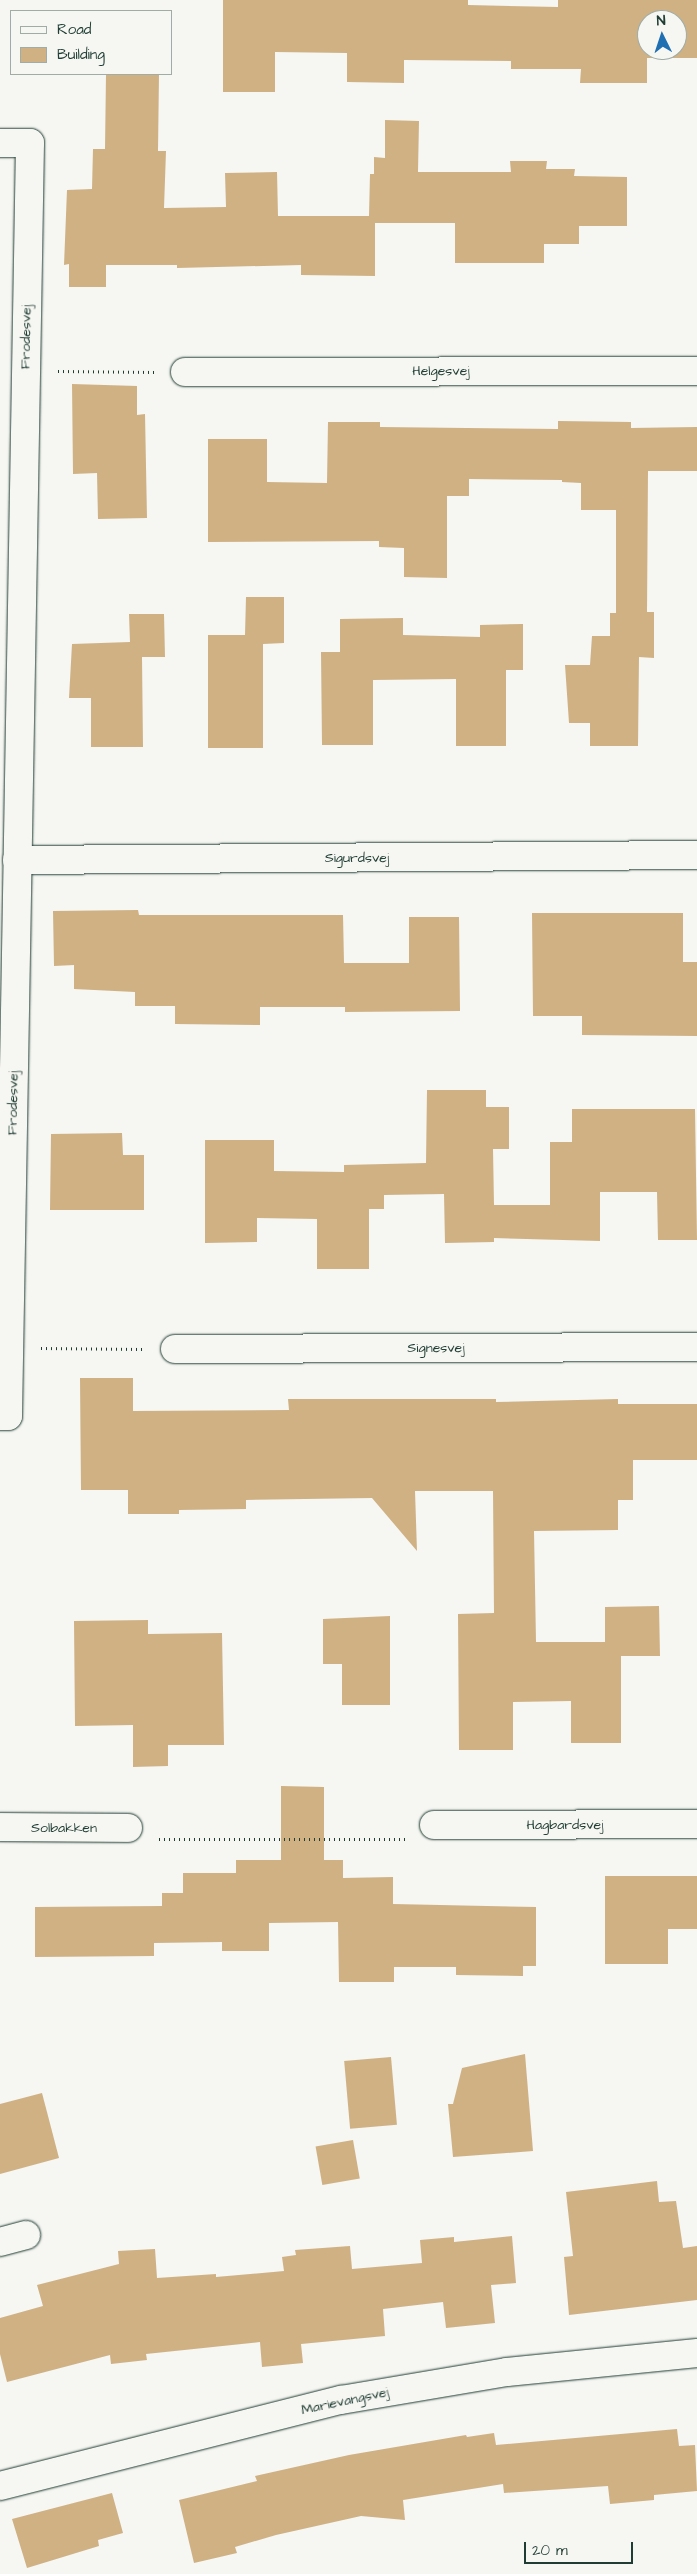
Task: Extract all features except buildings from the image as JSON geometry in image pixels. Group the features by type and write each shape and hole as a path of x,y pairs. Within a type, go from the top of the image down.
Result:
{"street":[{"name":"Frodesvej","path":"0,142 30,143 25,371 11,561 17,860 8,991 8,1416 0,1416"},
{"name":"Helgesvej","path":"185,372 697,370"},
{"name":"Sigurdsvej","path":"17,860 697,855"},
{"name":"Signesvej","path":"175,1349 697,1347"},
{"name":"Hagbardsvej","path":"434,1825 697,1824"},
{"name":"Solbakken","path":"0,1827 128,1828"},
{"path":"0,2242 26,2235"},
{"name":"Marievangsvej","path":"1,2481 341,2400 507,2372 697,2353"}],"path":[{"path":"25,371 185,372"},
{"path":"9,1348 175,1349"},
{"path":"128,1828 154,1839 412,1839 434,1825"}]}
